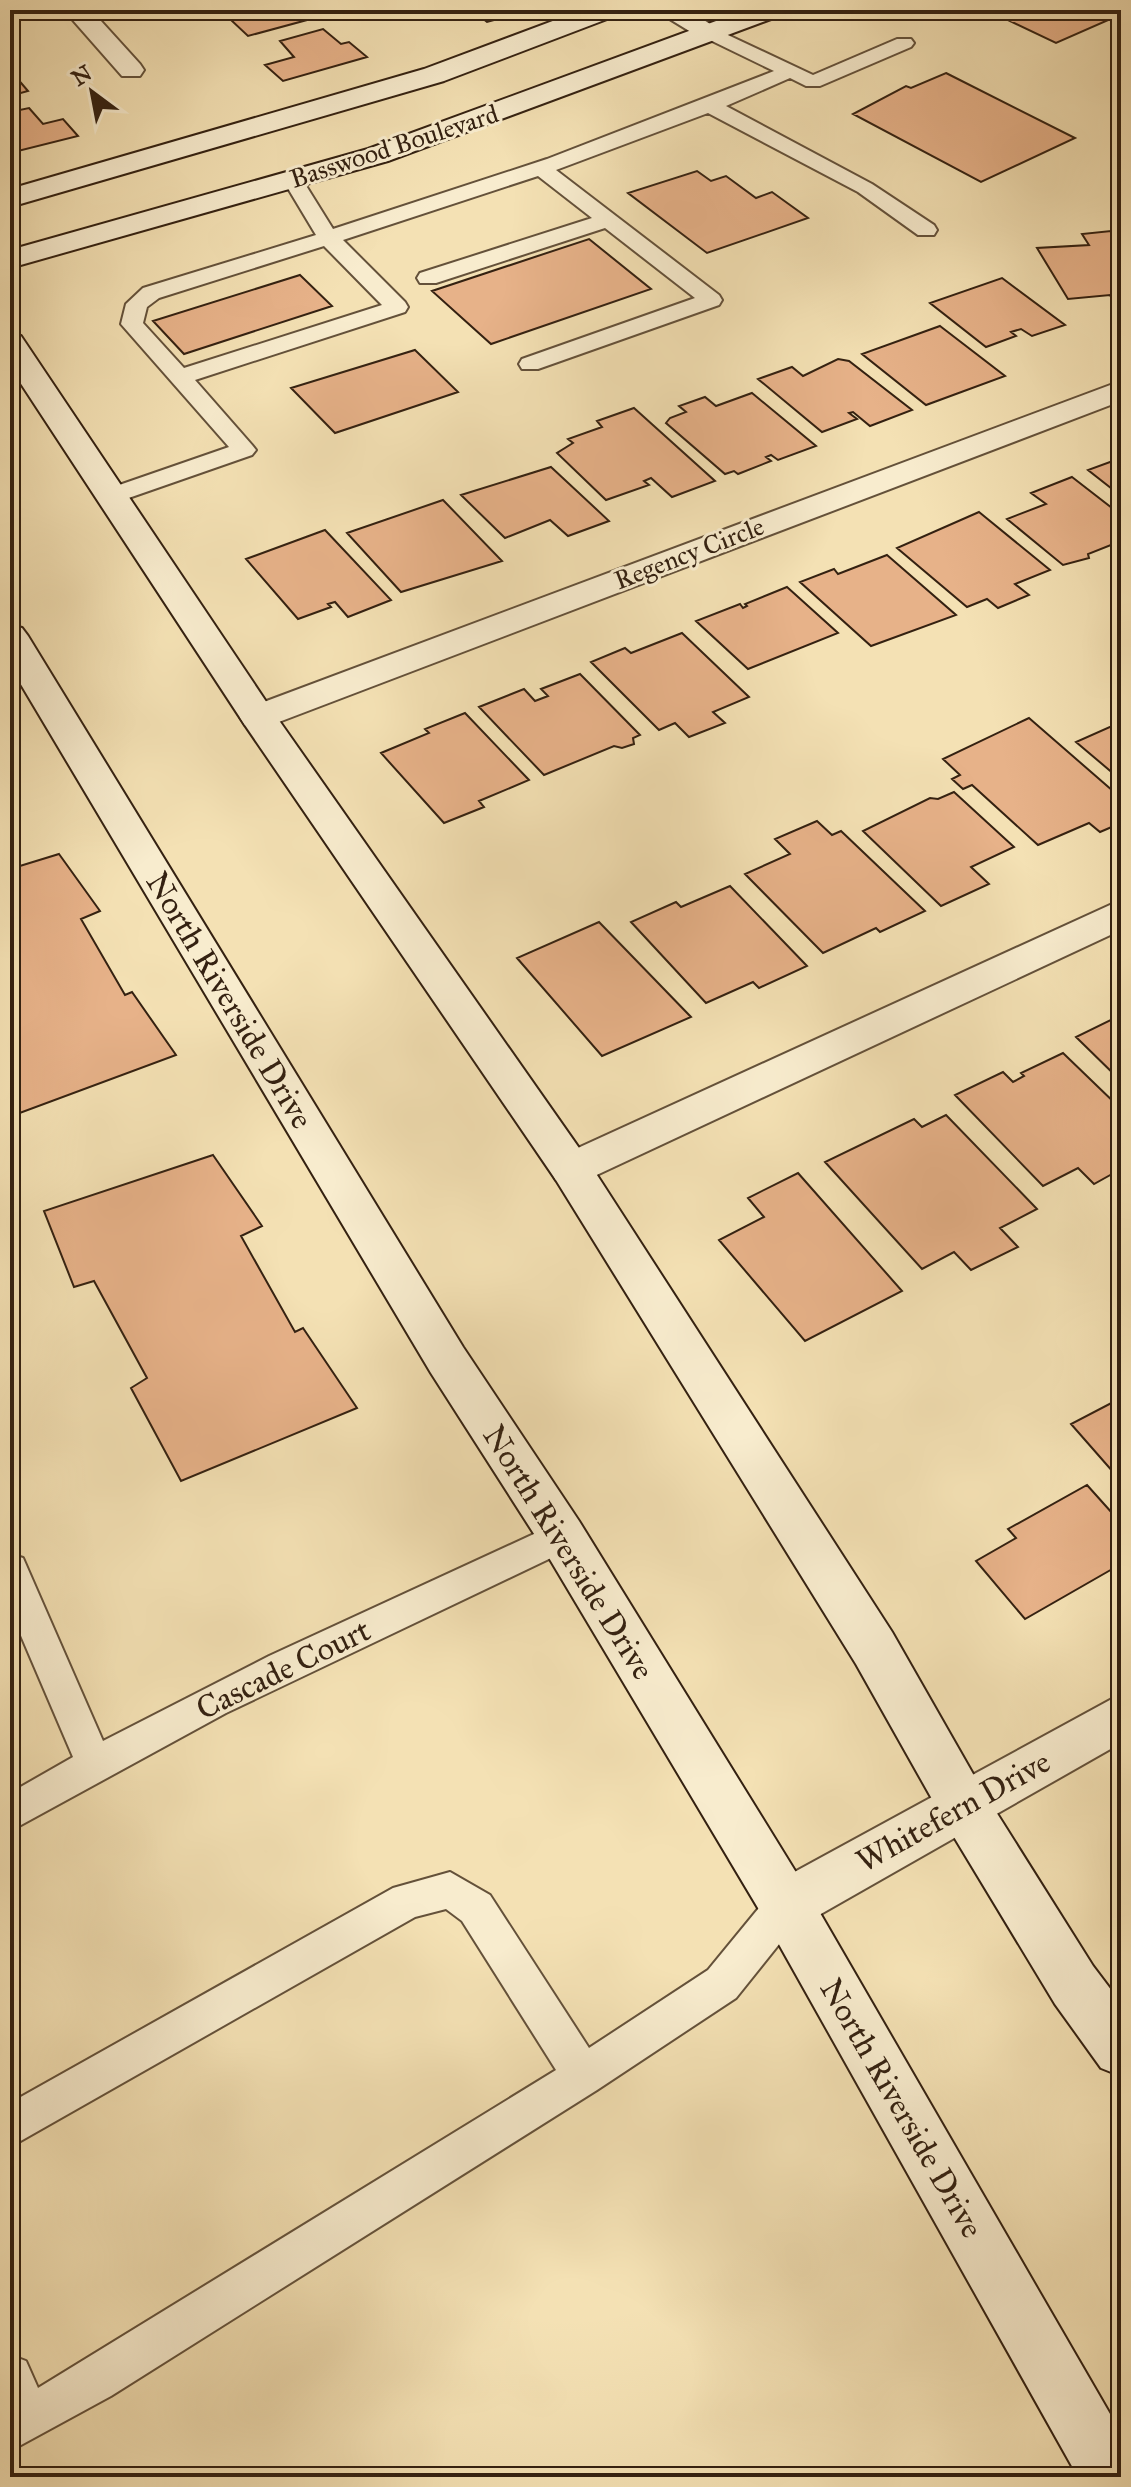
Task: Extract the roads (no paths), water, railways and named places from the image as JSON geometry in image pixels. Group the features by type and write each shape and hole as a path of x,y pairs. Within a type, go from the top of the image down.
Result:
{"main road":[{"path":"77,10 131,70"},
{"name":"Basswood Boulevard","path":"10,198 434,75 606,10"},
{"path":"668,10 713,34"},
{"name":"Basswood Boulevard","path":"10,259 378,155 713,34 770,10"},
{"path":"10,343 258,717 571,1169 874,1648 963,1805 1074,1985 1121,2049"},
{"name":"Regency Circle","path":"258,717 1121,390"},
{"name":"North Riverside Drive","path":"10,636 447,1360 562,1536 786,1905 1112,2477"},
{"path":"571,1169 1121,914"},
{"name":"Whitefern Drive","path":"786,1905 1121,1717"}],"lane":[{"path":"713,34 813,82 904,43"},
{"path":"111,496 244,450 132,324 137,304 151,293 542,169 711,106 791,71"},
{"path":"711,106 865,188 926,230"},
{"path":"530,364 711,300 542,169"},
{"path":"180,377 397,307 328,238 293,180"},
{"path":"428,278 608,220"},
{"path":"231,268 252,290"},
{"path":"171,287 192,309"},
{"path":"284,321 301,339"},
{"path":"222,341 238,358"},
{"name":"Cascade Court","path":"10,1813 94,1763 251,1684 562,1536"},
{"path":"10,1569 94,1763"},
{"path":"10,2126 407,1901 450,1890 476,1908 583,2076"},
{"path":"10,2377 19,2424 583,2076 722,1984 786,1905"}]}
